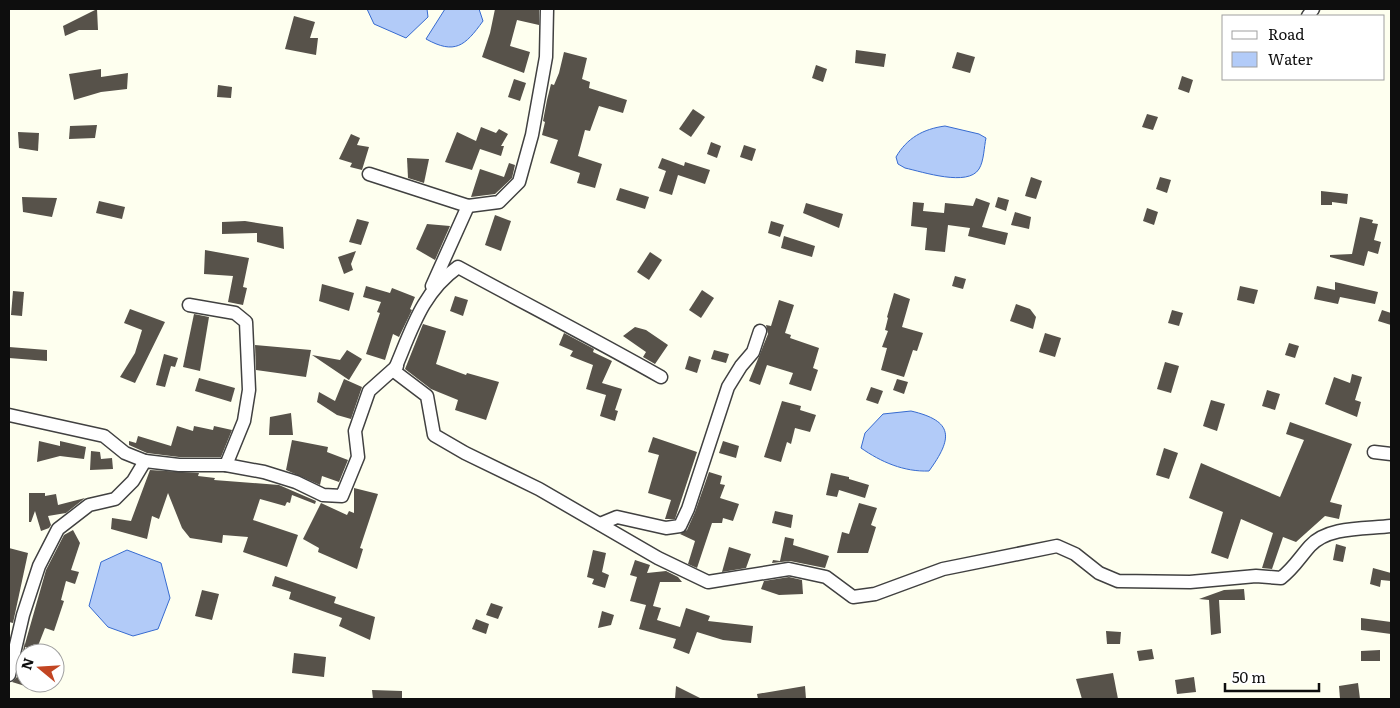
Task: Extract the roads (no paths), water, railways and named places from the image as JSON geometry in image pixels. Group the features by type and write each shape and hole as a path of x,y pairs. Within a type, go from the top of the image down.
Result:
{"street":[{"path":"369,174 468,206 499,202 519,182 532,134 546,57 547,9"},
{"path":"9,415 104,436 125,453 145,461 179,465 226,465 264,472 296,482 322,495 342,496 358,457 355,431 369,391 396,368 408,336 468,206"},
{"path":"662,377 458,267 444,277 426,298 394,371 427,396 434,435 465,454 539,489 658,558 708,582 789,569 826,577 853,597 875,594 943,569 1057,546 1075,554 1099,574 1118,581 1190,582 1256,576 1281,578 1301,560 1310,545 1325,534 1391,526"},
{"path":"189,305 235,313 246,322 249,390 244,422 226,465"},
{"path":"600,524 617,517 666,528 680,526 688,509 728,388 741,366 753,352 760,331"},
{"path":"1374,452 1391,454"},
{"path":"9,675 23,615 38,566 58,529 89,505 115,499 133,482 145,461"}],"water":[{"path":"367,9 427,9 428,17 406,38 374,24"},
{"path":"445,9 479,9 483,21 471,37 459,45 452,47 436,44 426,39"},
{"path":"945,126 979,134 986,138 981,166 973,174 965,177 945,177 905,168 898,164 896,157 900,150 911,140 930,129"},
{"path":"911,411 935,420 942,426 945,432 942,449 929,471 911,470 893,465 861,448 865,433 883,414"},
{"path":"127,550 161,563 170,598 158,629 133,636 108,627 89,606 101,562"}]}
